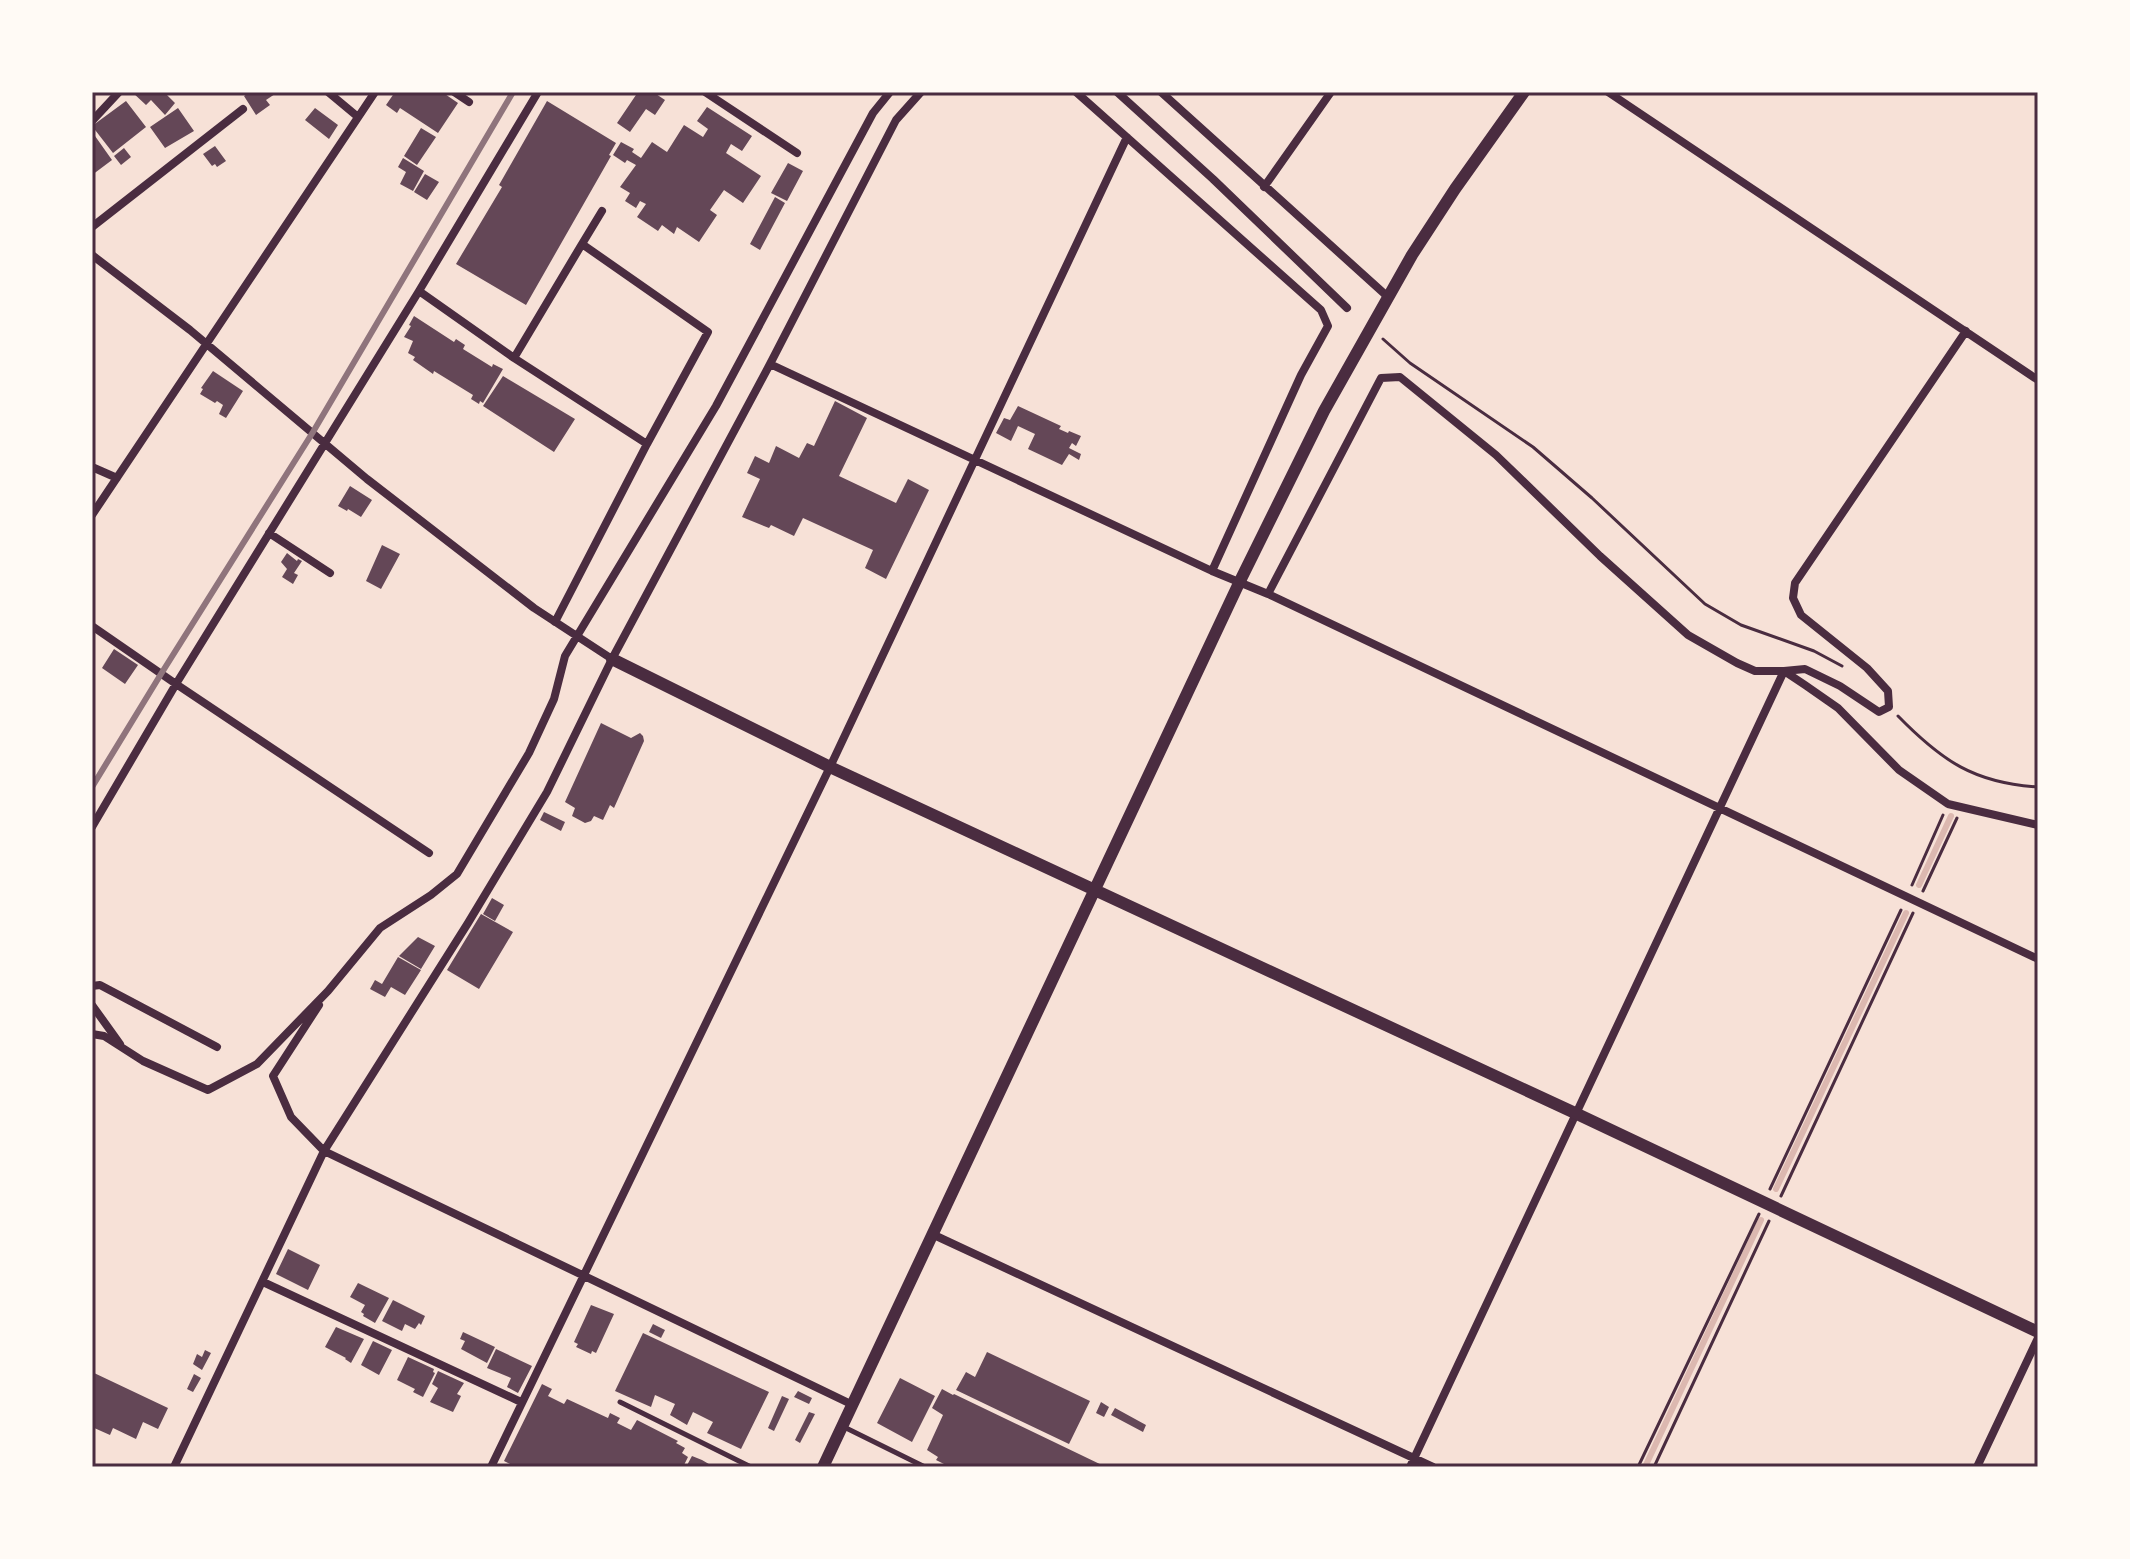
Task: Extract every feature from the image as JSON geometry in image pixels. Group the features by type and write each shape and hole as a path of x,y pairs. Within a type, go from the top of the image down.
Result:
{"street":[{"path":"95,117 119,92"},
{"path":"328,92 358,117"},
{"path":"92,515 375,92"},
{"path":"454,92 469,102"},
{"path":"92,827 538,92"},
{"path":"705,92 797,153"},
{"path":"92,1034 104,1036 143,1061 208,1090 257,1064 328,991 380,928 457,874 529,753 554,699 565,656 716,406 873,113 890,92"},
{"path":"174,1467 324,1151 547,792 612,659 896,120 921,92"},
{"path":"1076,92 1321,310 1328,326 1301,375 1212,571"},
{"path":"1117,92 1347,308"},
{"path":"1161,92 1388,297"},
{"path":"1264,187 1331,92"},
{"path":"823,1467 1240,581 1324,411 1412,255 1524,92"},
{"path":"1608,92 2038,380"},
{"path":"92,105 95,117"},
{"path":"92,227 243,109"},
{"path":"491,1467 830,767 1127,137"},
{"path":"514,358 602,211"},
{"path":"555,622 708,332 582,244"},
{"path":"92,255 190,330 367,479 534,608 612,659 830,767 2038,1332"},
{"path":"419,291 514,358 647,444"},
{"path":"1268,594 1381,378 1400,377 1496,455 1600,556 1688,635 1755,671 1805,669 1840,686 1879,712 1889,707 1888,691 1867,668 1801,615 1793,598 1795,583 1966,331"},
{"path":"770,364 1212,571 1268,594 2038,959"},
{"path":"92,467 117,478"},
{"path":"269,533 330,573"},
{"path":"92,626 429,853"},
{"path":"1784,671 1838,708 1899,770 1948,804 2038,825"},
{"path":"1412,1463 1784,671"},
{"path":"92,986 100,985 217,1047"},
{"path":"328,991 273,1076 291,1117 324,1151 853,1405"},
{"path":"92,1005 123,1048"},
{"path":"934,1235 1412,1463 1433,1467"},
{"path":"263,1282 521,1402"},
{"path":"1977,1467 2038,1338"}],"lane":[{"path":"620,1402 751,1467"},
{"path":"843,1426 925,1467"}],"path":[{"path":"1370,327 1410,363 1533,447 1705,604 1741,625 1814,651 1841,666"},
{"path":"1889,707 1925,744 1965,771 2008,785 2038,787"},
{"path":"1654,1467 1948,804"},
{"path":"1638,1467 1770,1205 1962,808"}],"building":[{"path":"132,92 164,92 175,103 165,115 151,100 146,105"},
{"path":"250,92 278,92 266,100 270,105 256,115 244,96"},
{"path":"395,92 442,92 458,103 438,133 400,108 397,113 386,105"},
{"path":"638,92 653,92 665,100 655,115 646,109 630,132 617,123"},
{"path":"126,101 146,127 113,153 92,126"},
{"path":"547,101 616,143 526,305 456,264 502,187 499,185"},
{"path":"707,107 752,136 742,151 731,144 726,153 761,176 743,203 724,190 710,210 717,215 699,242 677,227 674,234 662,225 658,231 637,217 646,204 640,201 636,208 625,201 630,193 620,187 636,165 627,160 625,163 613,155 621,142 634,149 632,152 641,158 652,142 667,152 684,125 703,137 708,129 697,121"},
{"path":"178,108 194,131 165,148 150,127"},
{"path":"315,108 338,125 329,139 305,120"},
{"path":"421,128 436,137 417,165 404,156"},
{"path":"95,136 112,160 92,175 92,138"},
{"path":"215,146 226,161 217,167 215,164 212,166 203,154"},
{"path":"124,148 131,157 121,165 114,156"},
{"path":"403,158 424,171 413,191 400,184 406,172 398,167"},
{"path":"788,163 803,171 787,201 771,193"},
{"path":"425,174 439,182 427,200 414,192"},
{"path":"775,197 785,203 760,250 750,244"},
{"path":"414,316 454,342 456,339 465,345 463,349 492,367 493,364 503,369 483,403 480,401 479,404 471,399 473,395 413,360 415,357 408,353 413,341 404,337"},
{"path":"213,371 243,391 226,418 219,414 223,405 200,394"},
{"path":"503,376 575,419 554,452 483,406"},
{"path":"835,401 867,418 839,476 896,503 908,479 929,490 886,579 865,568 873,550 803,518 794,536 771,525 769,528 742,517 760,479 747,473 755,456 769,463 776,446 799,458 807,443 814,446"},
{"path":"1018,406 1061,426 1059,429 1081,436 1076,446 1072,443 1069,448 1081,454 1079,460 1069,454 1062,465 1028,449 1035,434 1018,426 1011,441 996,433 1004,418 1010,420"},
{"path":"350,486 372,500 361,517 338,506"},
{"path":"382,545 400,554 381,589 366,581"},
{"path":"287,553 302,561 294,573 298,575 293,584 282,577 287,569 281,562"},
{"path":"114,649 138,665 125,684 102,668"},
{"path":"601,723 631,738 640,733 644,741 614,808 610,805 603,820 594,816 585,823 572,816 575,808 565,802"},
{"path":"544,812 565,822 561,831 540,820"},
{"path":"492,898 504,905 495,921 483,914"},
{"path":"481,914 513,932 479,989 447,970"},
{"path":"418,937 435,946 421,969 399,956"},
{"path":"398,957 421,970 405,995 391,987 385,997 370,989 375,980 382,984"},
{"path":"288,1249 320,1265 308,1290 276,1274"},
{"path":"358,1283 389,1298 375,1323 363,1316 361,1312 365,1305 350,1297"},
{"path":"393,1300 425,1316 421,1325 419,1323 415,1329 405,1324 402,1331 382,1321"},
{"path":"591,1305 614,1314 596,1353 592,1351 591,1354 576,1347 578,1344 574,1342"},
{"path":"653,1324 665,1330 661,1338 649,1332"},
{"path":"336,1327 364,1339 351,1363 325,1347"},
{"path":"463,1332 495,1347 487,1363 461,1349 465,1341 460,1339"},
{"path":"643,1333 769,1392 741,1449 707,1433 713,1422 693,1412 687,1425 670,1415 675,1404 655,1395 651,1407 615,1391"},
{"path":"373,1341 392,1350 379,1375 361,1365"},
{"path":"496,1349 532,1366 518,1393 507,1387 511,1378 487,1368"},
{"path":"205,1350 211,1353 202,1370 193,1364 197,1354 202,1357"},
{"path":"987,1352 1090,1401 1069,1444 956,1390 966,1372 975,1377"},
{"path":"408,1357 434,1369 423,1397 397,1380"},
{"path":"438,1371 464,1383 457,1394 461,1396 453,1412 430,1402 438,1388 432,1384"},
{"path":"92,1372 168,1408 158,1429 143,1422 136,1439 113,1428 110,1435 92,1427"},
{"path":"194,1374 201,1378 193,1392 187,1389"},
{"path":"900,1378 935,1396 912,1442 877,1423"},
{"path":"542,1384 552,1389 548,1396 564,1404 567,1399 608,1418 610,1413 620,1418 617,1423 631,1430 637,1420 678,1441 676,1443 685,1448 682,1453 688,1457 683,1467 516,1467 504,1461"},
{"path":"942,1389 1106,1467 950,1467 936,1460 938,1457 927,1450 943,1415 932,1408"},
{"path":"798,1391 812,1398 809,1404 794,1397"},
{"path":"782,1396 789,1399 774,1431 768,1428"},
{"path":"1101,1402 1109,1407 1104,1417 1096,1413"},
{"path":"1115,1408 1146,1425 1143,1432 1111,1415"},
{"path":"809,1412 815,1414 800,1443 795,1440"},
{"path":"692,1456 702,1460 714,1467 686,1467"}],"waterway":[{"path":"1919,885 1951,816"},
{"path":"1776,1189 1906,913"},
{"path":"1645,1467 1761,1220"}],"railway":[{"path":"92,787 313,432 513,92"}]}
